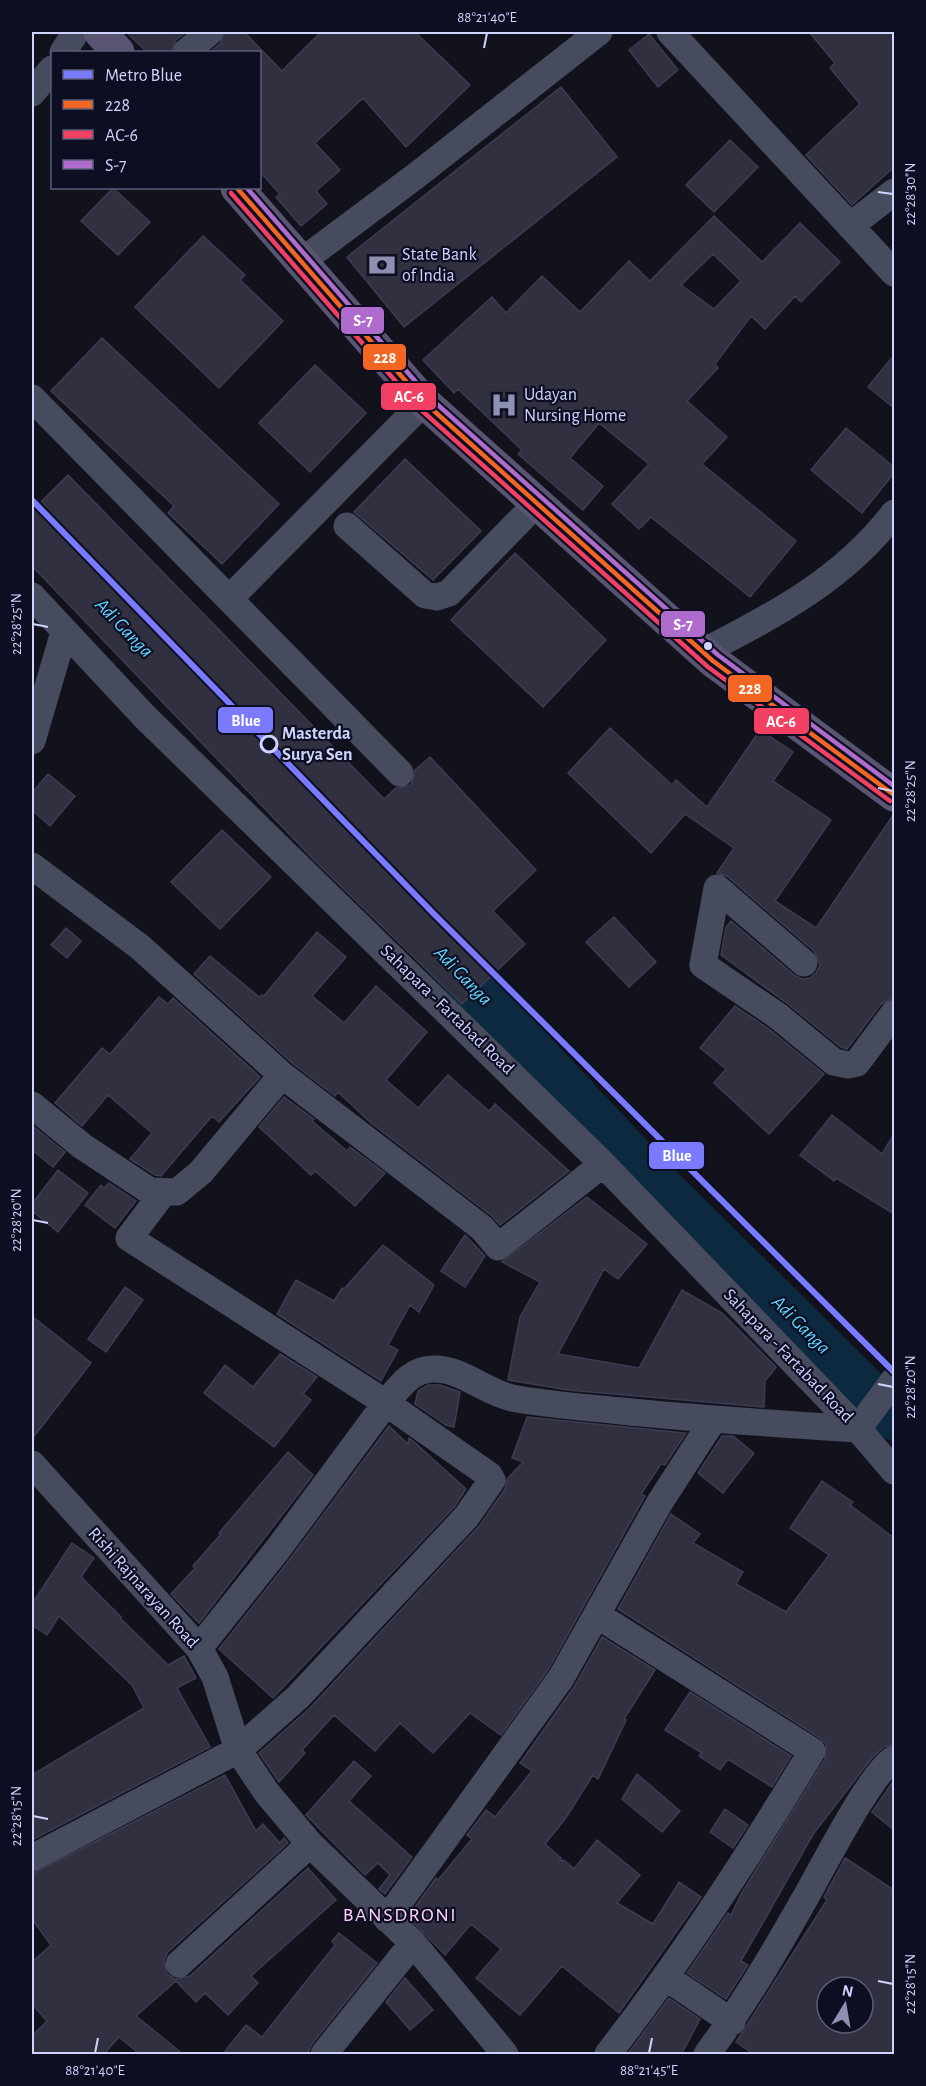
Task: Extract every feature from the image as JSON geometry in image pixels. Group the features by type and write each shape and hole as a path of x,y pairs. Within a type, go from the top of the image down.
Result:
{"main road":[{"path":"100,32 117,51"},
{"path":"238,189 423,402 703,652 894,795"}],"street":[{"path":"64,51 76,32"},
{"path":"187,51 210,32"},
{"path":"302,261 417,176 599,32"},
{"path":"670,32 894,273"},
{"path":"32,93 51,70"},
{"path":"850,226 894,192"},
{"path":"32,398 400,773"},
{"path":"229,599 423,402"},
{"path":"347,526 425,595 438,597 449,593 537,503"},
{"path":"703,652 784,610 843,568 894,513"},
{"name":"Sahapara - Fartabad Road","path":"32,596 145,717 603,1164 858,1429 894,1471"},
{"path":"32,741 64,632"},
{"path":"32,866 140,947 282,1075 482,1228 498,1246 603,1164"},
{"path":"804,963 717,888 703,965 778,1016 834,1062 848,1065 857,1063 894,1013"},
{"path":"32,1105 82,1146 150,1191 177,1192 201,1172 282,1075"},
{"path":"32,1858 238,1750 306,1688 467,1516 492,1480 489,1474 386,1403 129,1238 163,1193"},
{"path":"199,1648 278,1549 386,1403 412,1375 420,1370 435,1368 451,1371 487,1390 512,1397 713,1420 858,1429 894,1380"},
{"path":"387,1918 561,1678 660,1502 713,1420"},
{"name":"Rishi Rajnarayan Road","path":"35,1480 199,1648 215,1677 238,1750 267,1793 310,1844 413,1943 506,2055"},
{"path":"597,1615 812,1751 751,1852 667,1978 608,2055"},
{"path":"667,1978 723,2043 852,1816 883,1768 894,1759"},
{"path":"179,1964 310,1844"},
{"path":"324,2055 413,1943"}],"building":[{"path":"126,32 186,32 176,40 171,51 146,51"},
{"path":"225,32 244,32 282,71 321,32 415,32 470,85 406,147 363,98 315,143 340,170 316,191 327,204 301,226 276,197 280,194 261,173 261,51 211,51 220,44"},
{"path":"809,32 894,32 894,167 852,205 806,155 860,104 830,68 835,63"},
{"path":"649,34 678,70 658,87 629,50"},
{"path":"561,87 617,157 404,327 347,257"},
{"path":"730,140 758,167 714,212 686,185"},
{"path":"114,189 150,222 118,255 81,221"},
{"path":"714,216 762,262 800,223 840,262 801,302 795,296 765,329 751,316 715,364 718,368 687,401 727,437 702,464 796,541 750,597 651,517 639,529 612,504 649,464 599,423 570,458 603,486 583,510 518,454 522,450 458,389 454,393 423,360 492,297 506,313 542,276 580,312 629,261 650,281","holes":["713,254 741,281 714,309 681,285"]},
{"path":"203,236 245,275 240,280 283,321 219,388 135,307"},
{"path":"102,338 279,504 222,564 168,513 174,506 51,391"},
{"path":"894,355 894,408 868,387"},
{"path":"315,365 366,413 310,472 259,423"},
{"path":"846,428 894,467 894,473 862,513 811,470"},
{"path":"405,459 481,531 433,580 354,512"},
{"name":"Masterda Surya Sen","path":"68,475 384,799 396,788 411,785 415,770 430,757 536,870 493,911 525,944 462,1004 314,860 32,566 32,511"},
{"path":"515,553 606,640 543,707 451,620"},
{"path":"610,728 672,785 676,780 707,807 760,730 793,752 773,781 831,820 775,901 816,928 894,814 894,997 881,1004 847,1049 841,1047 788,1004 721,955 726,927 731,921 794,975 802,979 810,978 820,965 814,951 727,876 717,873 734,848 685,814 651,853 568,773"},
{"path":"48,774 75,796 50,826 32,810 32,793"},
{"path":"222,830 271,877 220,929 171,882"},
{"path":"614,917 656,962 629,987 586,942"},
{"path":"66,928 81,941 67,958 51,945"},
{"path":"317,932 346,957 312,996 344,1023 376,986 427,1032 386,1080 418,1108 448,1075 489,1111 495,1104 569,1171 500,1225 492,1216 371,1123 338,1092 335,1096 292,1063 194,974 210,956 259,997 264,996"},
{"path":"159,997 168,1004 173,998 260,1077 219,1122 212,1116 161,1176 155,1175 130,1159 152,1133 108,1095 82,1126 55,1103 102,1048 110,1054"},
{"path":"735,1006 769,1029 824,1074 769,1134 714,1083 726,1069 700,1048"},
{"path":"284,1097 314,1119 312,1121 347,1151 350,1147 385,1173 355,1206 315,1171 311,1175 259,1127"},
{"path":"832,1115 882,1154 894,1134 894,1214 836,1178 834,1181 800,1155"},
{"path":"34,1127 65,1152 53,1167 32,1150"},
{"path":"58,1170 88,1193 58,1232 32,1211 32,1204"},
{"path":"109,1183 136,1201 115,1228 85,1205 101,1185 104,1188"},
{"path":"587,1197 647,1244 618,1279 604,1269 558,1354 639,1368 682,1290 722,1313 776,1367 765,1381 764,1407 568,1390 508,1380 520,1317 540,1282 502,1262"},
{"path":"465,1235 485,1256 465,1287 441,1271"},
{"path":"383,1245 434,1285 419,1312 410,1305 388,1345 398,1350 381,1381 277,1314 296,1280 334,1301 342,1288 344,1289"},
{"path":"125,1287 143,1300 106,1352 88,1339"},
{"path":"32,1316 91,1363 32,1439"},
{"path":"280,1354 317,1377 303,1394 311,1400 274,1447 204,1393 225,1365 253,1387"},
{"path":"428,1385 440,1385 460,1392 454,1427 446,1425 415,1404 418,1391"},
{"path":"527,1417 686,1433 665,1465 661,1464 641,1494 645,1496 548,1670 501,1735 470,1713 433,1753 400,1723 375,1751 334,1715 302,1750 305,1753 279,1782 259,1753 310,1708 480,1525 505,1489 507,1479 523,1462 512,1458"},
{"path":"389,1426 408,1444 409,1438 413,1441 466,1489 455,1506 273,1698 219,1649 290,1559"},
{"path":"722,1436 733,1436 754,1453 723,1493 698,1473"},
{"path":"288,1452 313,1475 199,1623 171,1594 195,1568 193,1566 221,1534 219,1533"},
{"path":"822,1481 853,1502 850,1505 894,1538 894,1744 884,1747 872,1758 814,1833 741,1961 748,1965 726,1999 687,1973 728,1913 731,1915 741,1894 825,1759 826,1744 618,1609 671,1514 700,1534 693,1543 743,1572 736,1584 786,1612 829,1555 790,1528"},
{"path":"72,1543 94,1558 81,1577 120,1618 168,1665 184,1656 196,1678 177,1688 210,1747 32,1840 32,1775 144,1708 132,1685 59,1616 47,1635 32,1625 32,1604"},
{"path":"602,1637 655,1670 624,1719 626,1720 598,1779 593,1775 565,1819 545,1844 561,1858 560,1861 564,1860 574,1869 597,1840 640,1875 617,1903 653,1924 679,1882 701,1897 619,2013 562,1966 520,2015 476,1978 501,1949 471,1924 445,1955 408,1917 436,1878 438,1880 472,1839 467,1835 486,1810 495,1817 532,1771 520,1763 574,1687"},
{"path":"690,1692 791,1756 772,1787 728,1759 720,1770 699,1756 702,1753 665,1730"},
{"path":"354,1761 371,1776 349,1801 412,1857 385,1894 379,1889 390,1875 378,1863 365,1875 306,1815"},
{"path":"637,1774 680,1811 662,1832 622,1799"},
{"path":"225,1775 256,1831 263,1824 280,1843 284,1838 288,1843 168,1952 164,1960 167,1974 175,1979 190,1976 308,1868 336,1900 251,1976 258,1983 228,2015 205,1993 196,2002 176,1981 136,2016 184,2055 141,2055 119,2037 103,2055 32,2055 32,2036 47,2021 32,2004 32,1962 51,1945 32,1919 32,1874"},
{"path":"894,1780 894,1830 872,1812"},
{"path":"725,1809 748,1825 733,1848 710,1832"},
{"path":"845,1858 894,1890 894,2055 755,2055 736,2042 827,1900 824,1897"},
{"path":"339,1933 377,1963 312,2044 307,2055 222,2055 246,2025 262,2037 335,1945 332,1941"},
{"path":"405,1978 433,2010 410,2030 386,2002"},
{"path":"669,1998 700,2019 681,2055 627,2055"}],"waterway":[{"name":"Adi Ganga","path":"434,946 654,1181 894,1418"}],"metro line":[{"name":"Blue","path":"32,500 434,914 894,1372"}],"transit line":[{"name":"228","path":"238,189 424,402 713,661 894,795"},
{"name":"S-7","path":"248,189 429,397 718,655 894,786"},
{"name":"AC-6","path":"231,193 419,408 708,667 890,801"}],"place":[{"name":"State Bank of India","path":"382,265"},
{"name":"Udayan Nursing Home","path":"504,405"},
{"name":"Masterda Surya Sen","path":"269,744"}],"district":[{"name":"BANSDRONI","path":"400,1915"}]}
